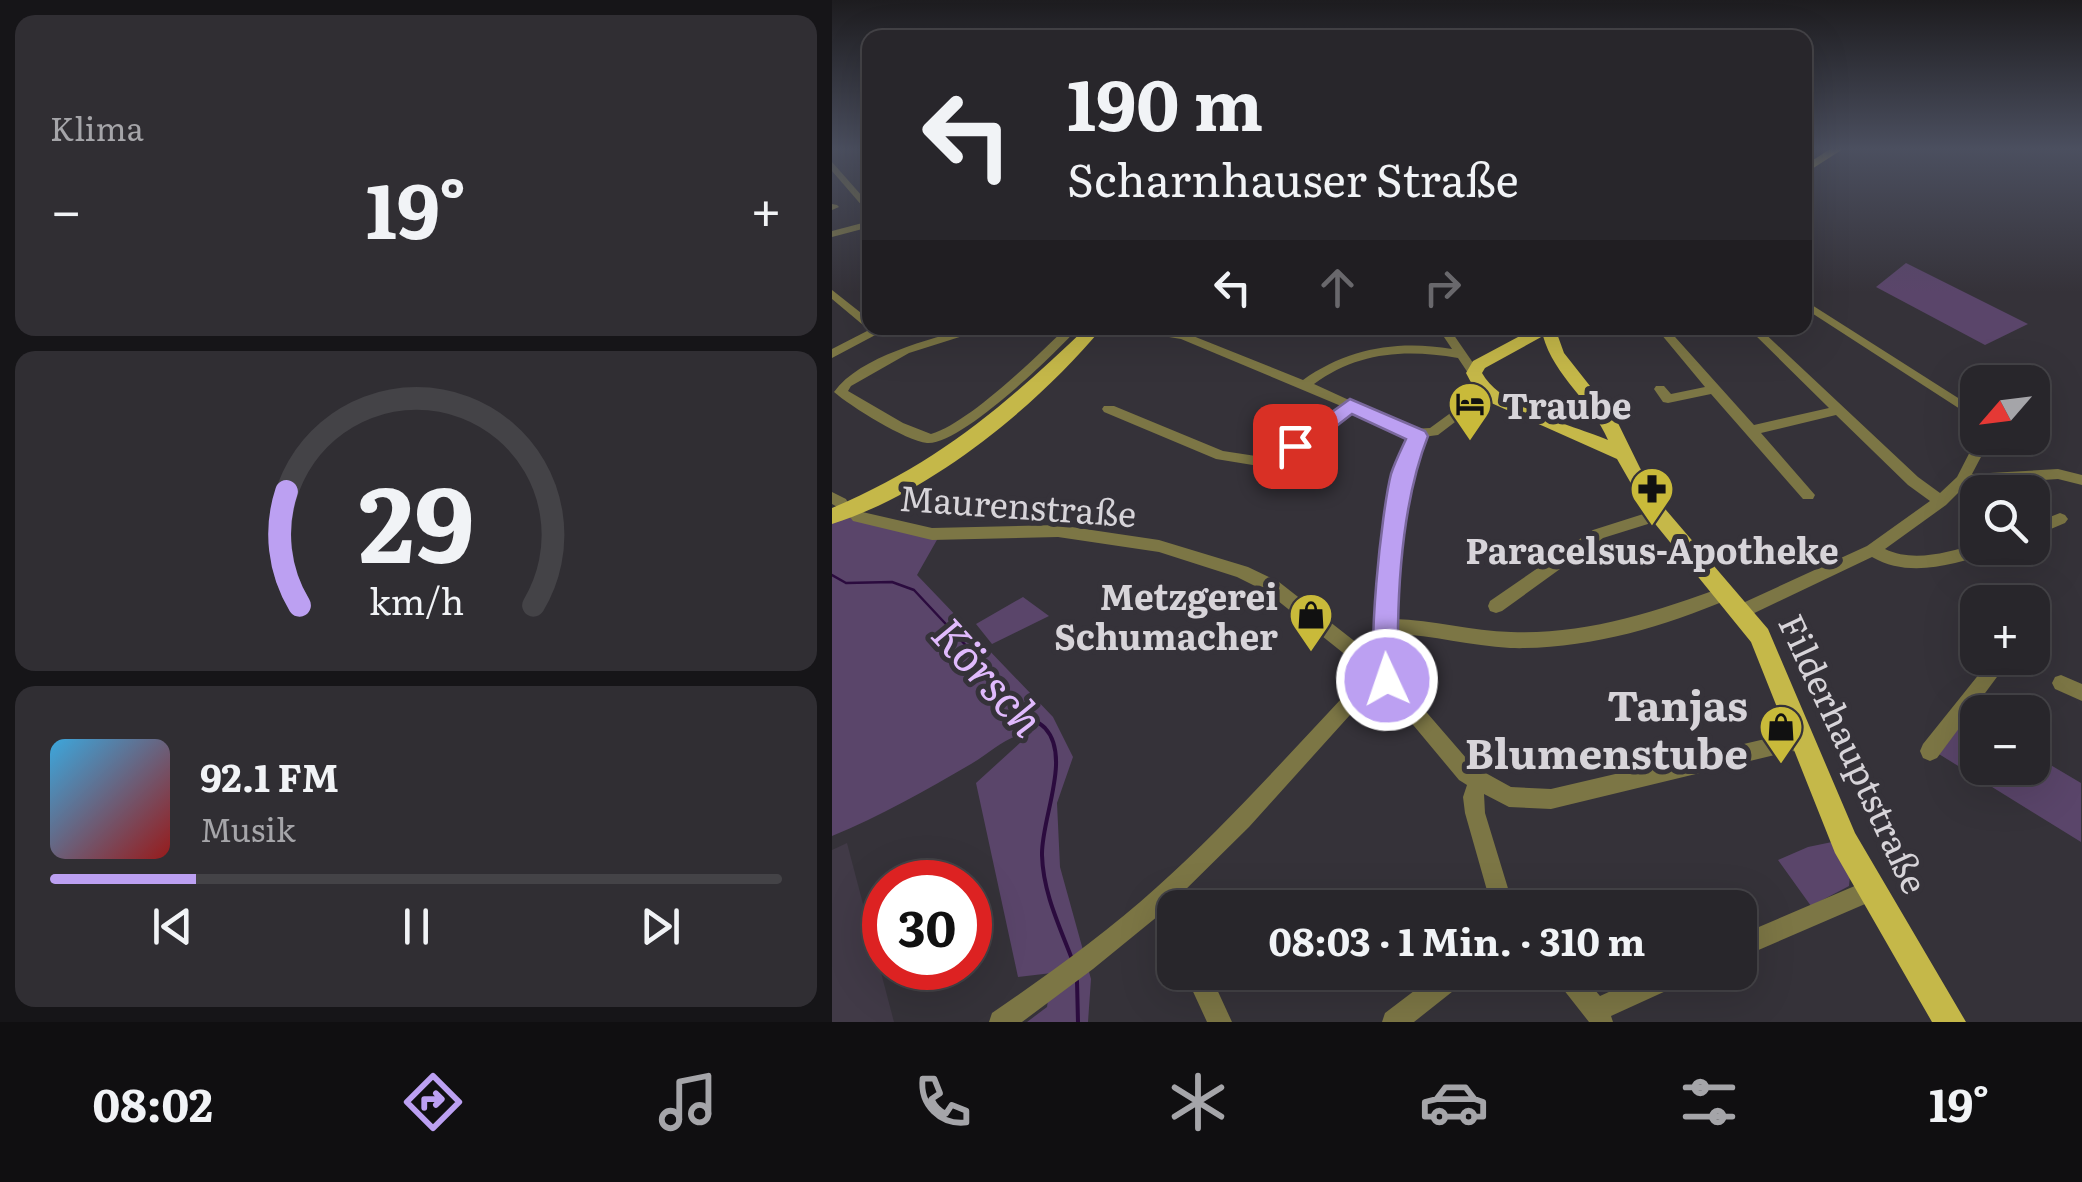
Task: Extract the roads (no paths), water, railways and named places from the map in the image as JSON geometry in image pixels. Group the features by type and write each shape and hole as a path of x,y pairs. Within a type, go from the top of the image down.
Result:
{"main road":[{"path":"835,506 906,479 982,431 1086,335"},
{"path":"1535,335 1469,363 1476,382 1487,393 1539,420 1607,436"},
{"path":"1546,335 1607,436"},
{"name":"Filderhauptstraße","path":"1607,436 1623,454 1658,515 1769,652 1836,823 1950,1022"}],"street":[{"path":"832,234 862,226"},
{"path":"832,294 862,320"},
{"path":"832,316 850,309"},
{"path":"1812,309 1960,405"},
{"path":"832,354 862,335"},
{"path":"881,335 905,350"},
{"path":"958,335 905,350 842,387 840,392 913,433 930,439 939,437 970,419 1064,335"},
{"path":"1178,335 1417,436 1446,424 1487,393"},
{"path":"1449,335 1469,363"},
{"path":"1667,335 1808,496"},
{"path":"1760,335 1913,481 1941,501"},
{"path":"1303,386 1345,356 1396,348 1469,363"},
{"path":"1660,390 1668,399 1712,390"},
{"path":"1109,409 1221,456 1271,463 1350,406"},
{"path":"1753,430 1838,410"},
{"path":"1417,436 1402,476 1385,626 1386,669 1466,773 1509,797 1551,799 1804,742"},
{"path":"2042,475 2082,480"},
{"path":"1385,626 1429,626 1510,640 1732,603 1873,550 1941,501 1960,482"},
{"path":"1496,606 1598,534 1658,515"},
{"name":"Maurenstraße","path":"858,517 932,534 1058,531 1141,541 1242,572 1273,587 1358,654 1386,669"},
{"path":"2050,523 2060,518"},
{"path":"1873,550 1889,562 1904,564 1960,553"},
{"path":"1169,890 1244,817 1362,689 1386,669"},
{"path":"1930,751 1989,675"},
{"path":"2060,683 2082,693"},
{"path":"1478,782 1473,796 1475,813 1498,890"},
{"path":"1757,940 1871,890"},
{"path":"1000,1022 1098,951 1157,901"},
{"path":"1205,990 1220,1022"},
{"path":"1394,1022 1436,990"},
{"path":"1578,990 1599,1016 1648,990"}],"waterway":[{"name":"Körsch","path":"832,575 846,583 892,582 914,590 972,652 1015,709"},
{"name":"Körsch","path":"1013,706 1045,728 1053,740 1056,771 1043,840 1043,869 1052,908 1072,959"},
{"name":"Körsch","path":"1077,981 1078,1022"}],"place":[{"name":"Traube","path":"1470,442"},
{"name":"Paracelsus-Apotheke","path":"1652,527"},
{"name":"Metzgerei Schumacher","path":"1311,653"},
{"name":"Tanjas Blumenstube","path":"1781,765"}]}
